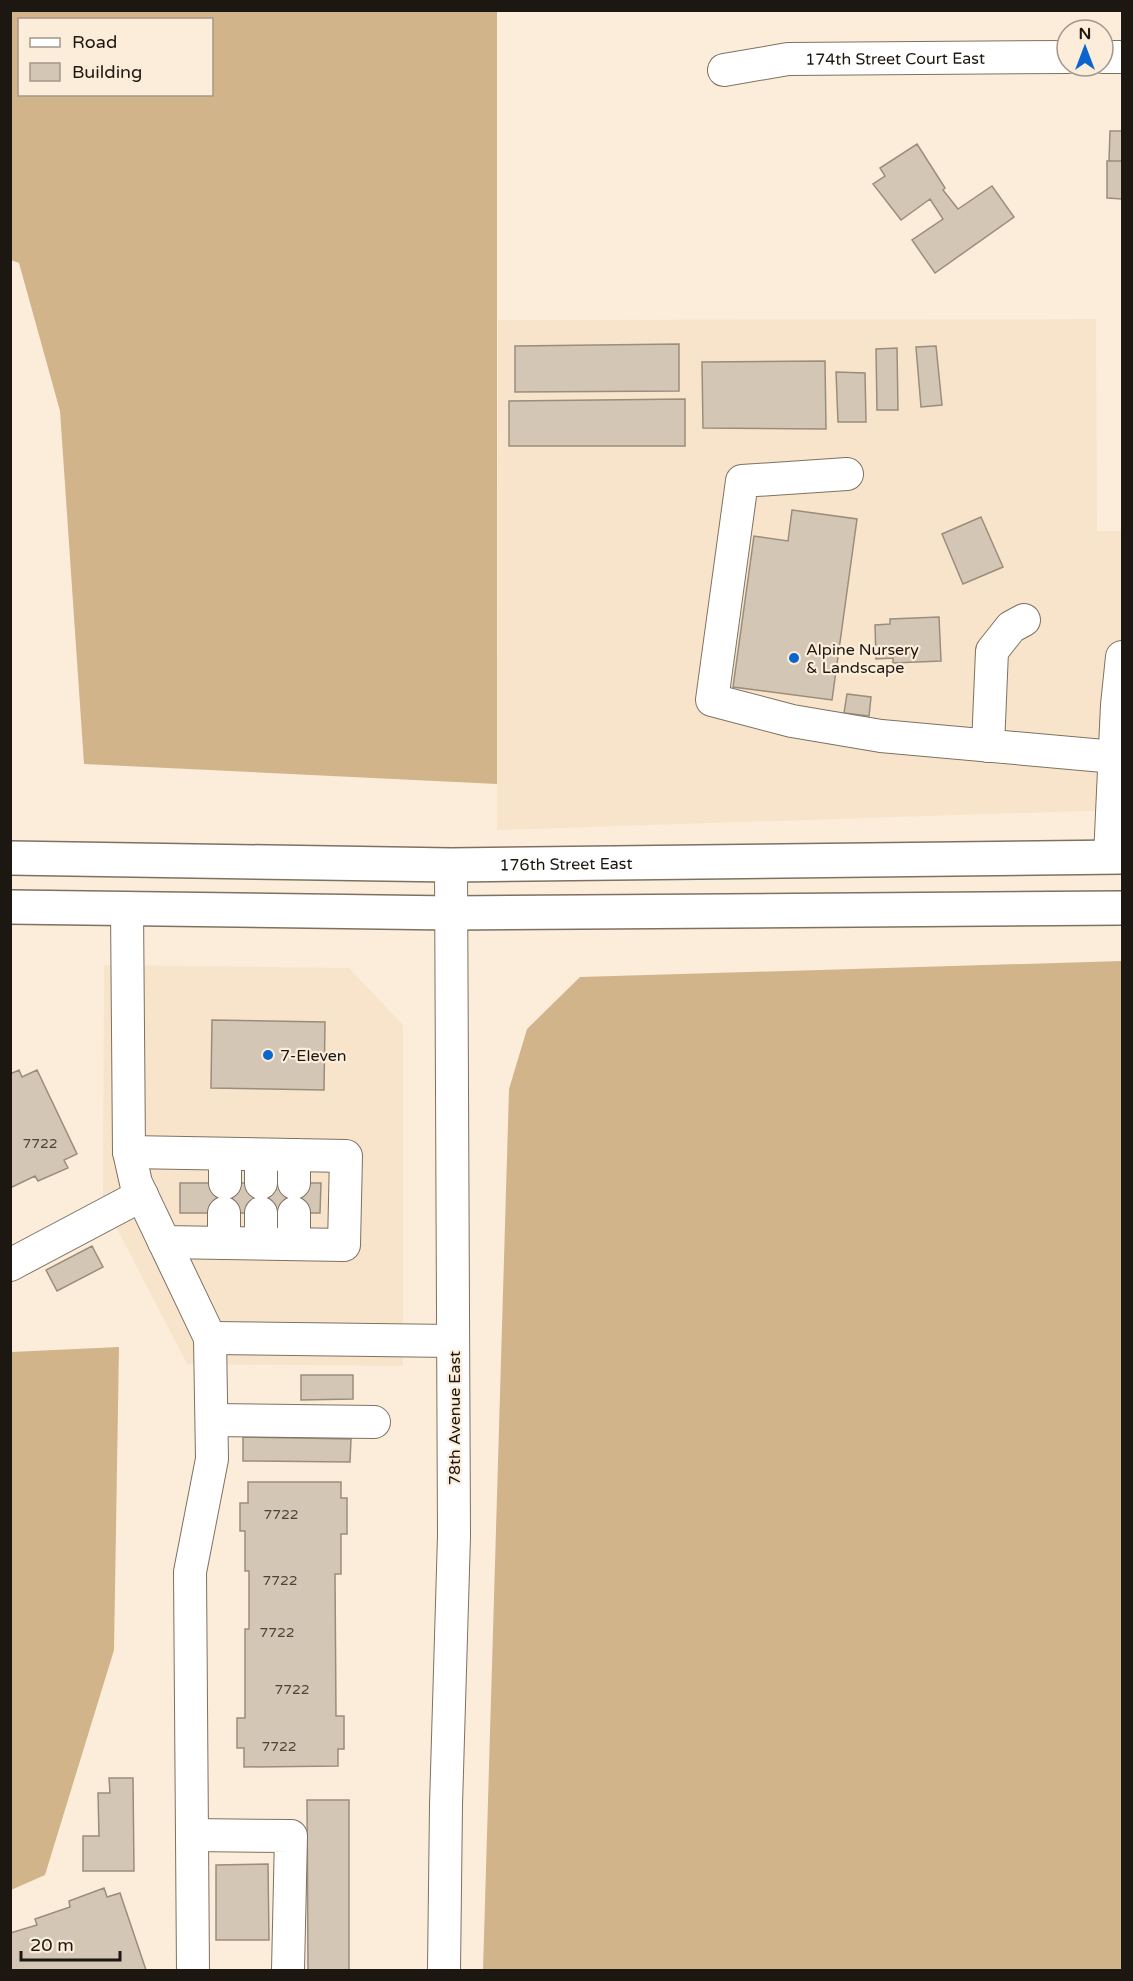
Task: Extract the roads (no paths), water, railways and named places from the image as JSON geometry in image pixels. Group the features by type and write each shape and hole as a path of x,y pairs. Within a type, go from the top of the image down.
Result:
{"main road":[{"name":"176th Street East","path":"10,858 452,865 1116,857"},
{"path":"10,907 452,913 1122,908"}],"street":[{"name":"174th Street Court East","path":"724,70 788,59 1055,57"},
{"path":"847,474 742,481 712,700 792,722 881,736 988,746 1118,738"},
{"path":"988,746 992,651 1011,627 1024,620"},
{"path":"1116,857 1122,657"},
{"name":"78th Avenue East","path":"444,1971 446,1805 454,1536 452,865"},
{"path":"127,908 131,1170 210,1338 212,1459 190,1572 193,1971"},
{"path":"129,1152 225,1198 261,1199 346,1156 344,1245 294,1244"},
{"path":"294,1184 294,1244"},
{"path":"10,1265 142,1195"},
{"path":"164,1242 225,1198 261,1199"},
{"path":"261,1199 294,1244"},
{"path":"210,1338 453,1341"},
{"path":"212,1420 374,1422"},
{"path":"192,1835 291,1836 288,1971"}],"place":[{"name":"Alpine Nursery & Landscape","path":"794,658"},
{"name":"7-Eleven","path":"268,1055"}]}
